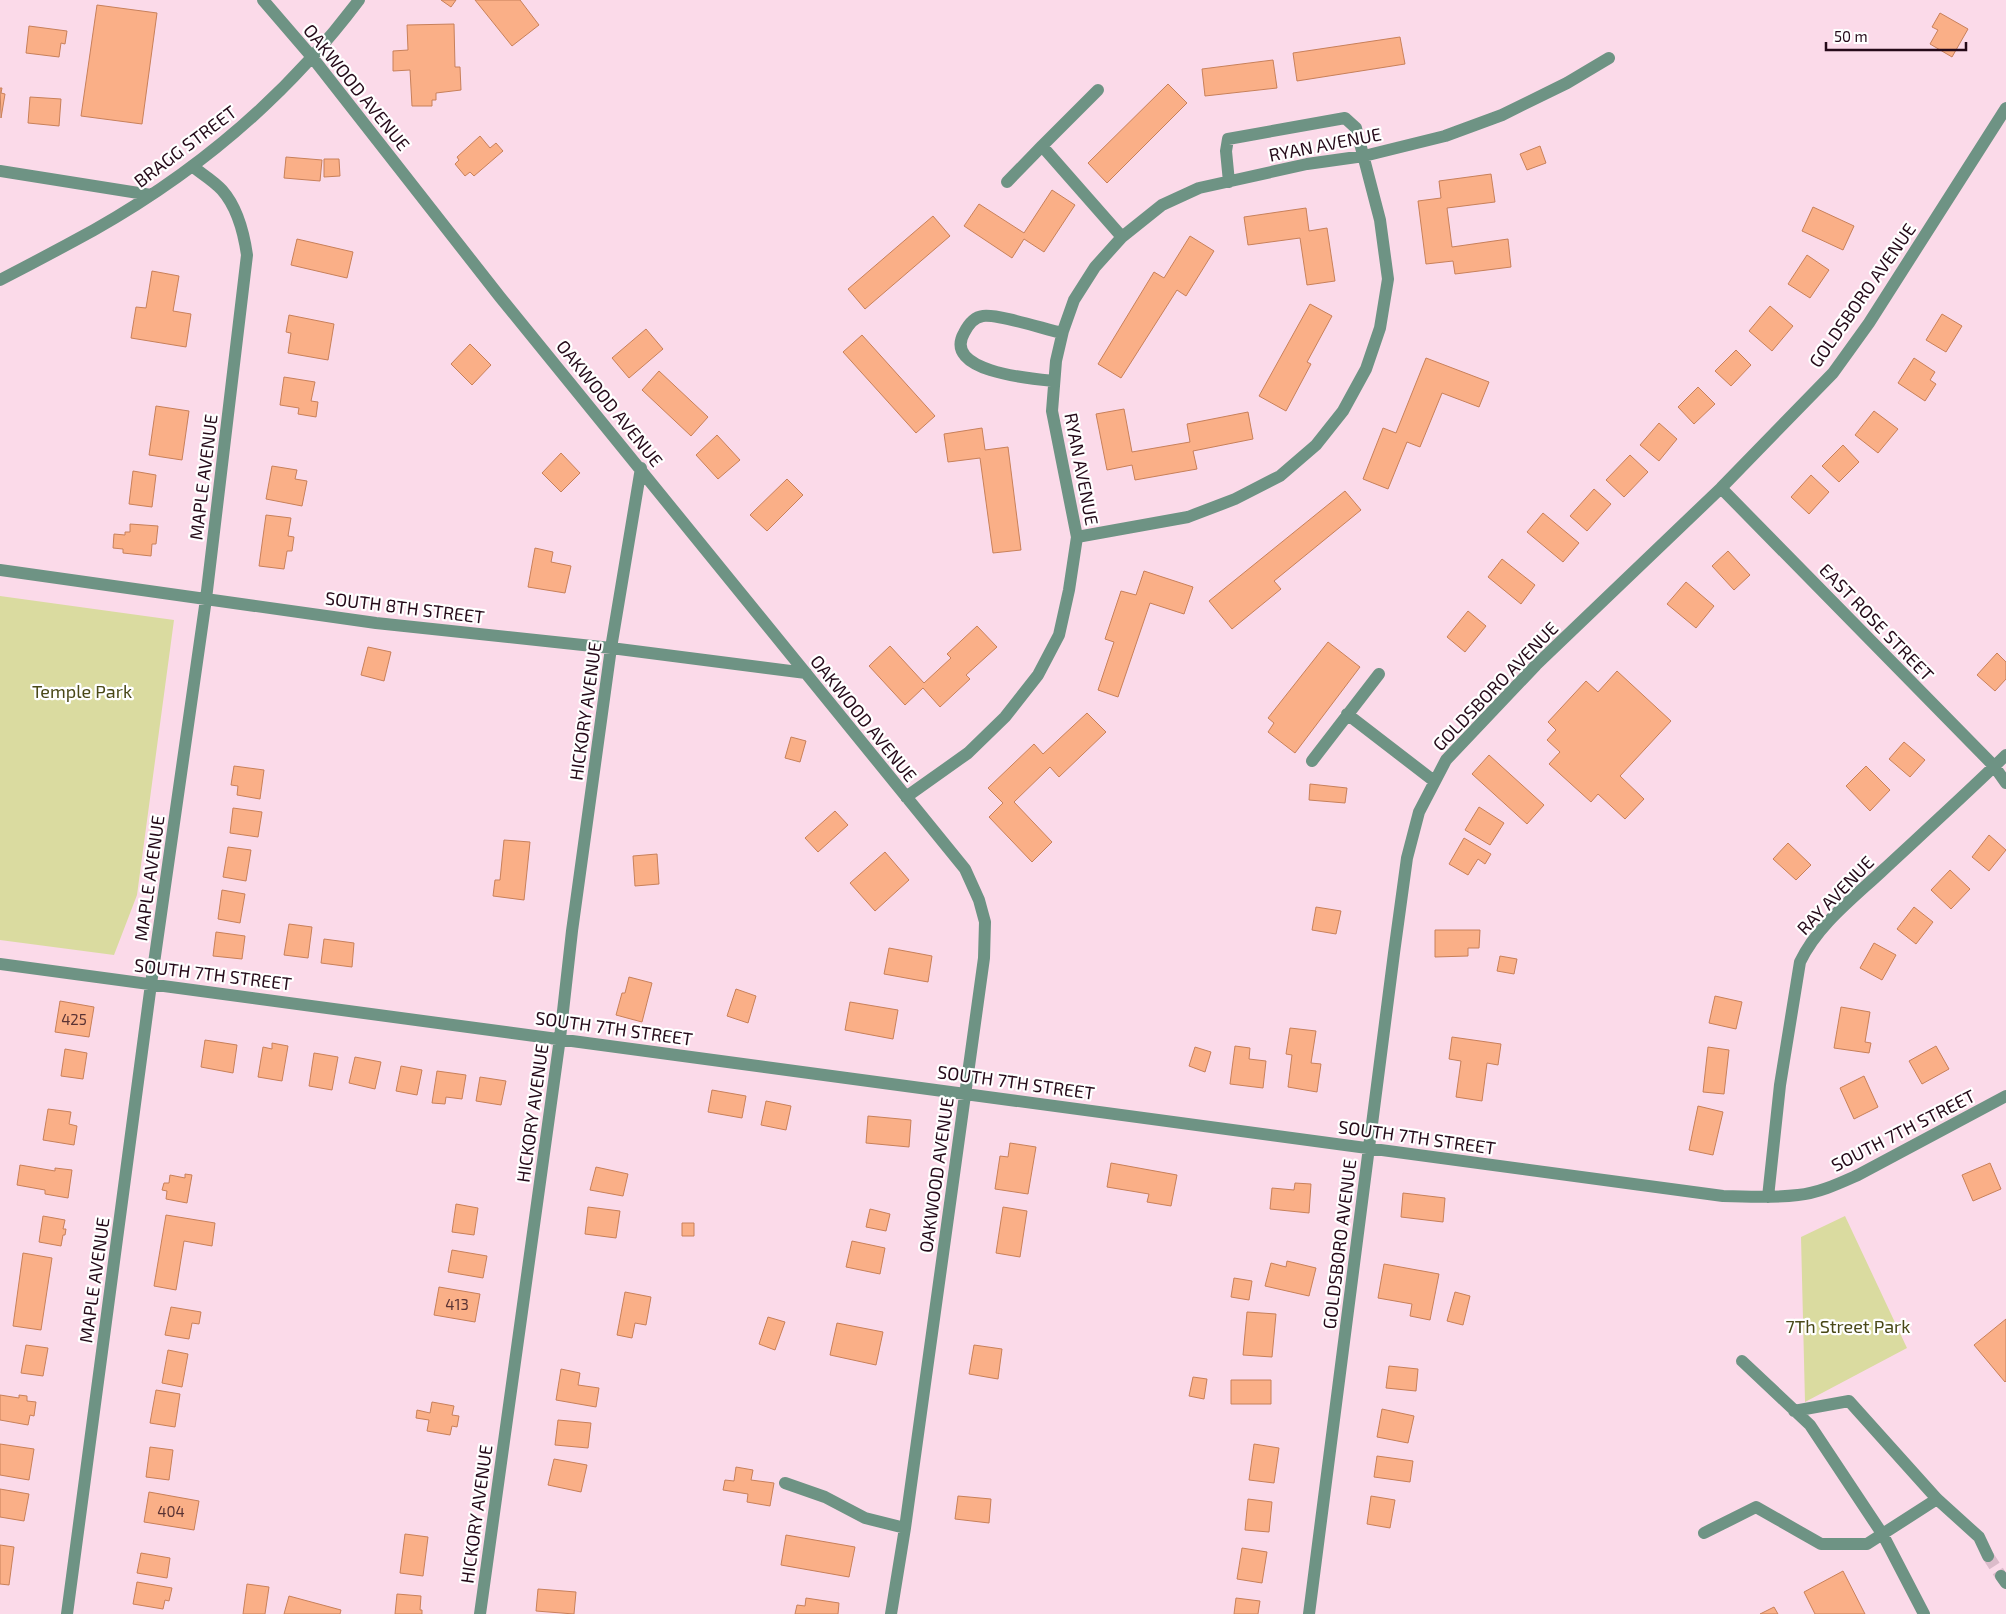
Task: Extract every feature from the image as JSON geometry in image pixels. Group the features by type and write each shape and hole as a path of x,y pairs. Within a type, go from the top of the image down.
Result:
{"street":[{"name":"OAKWOOD AVENUE","path":"263,0 312,58 500,297 641,468 965,869 979,900 985,922 984,958 905,1528 891,1614"},
{"name":"BRAGG STREET","path":"0,280 95,229 151,195 192,166 242,127 285,88 331,38 359,0"},
{"name":"RYAN AVENUE","path":"906,797 968,752 1005,717 1038,675 1059,634 1069,590 1077,537 1052,411 1056,361 1062,333 1074,300 1095,267 1122,237 1162,205 1199,188 1307,164 1364,156 1445,136 1502,115 1567,83 1609,58"},
{"path":"1007,182 1098,90"},
{"name":"GOLDSBORO AVENUE","path":"1309,1614 1407,858 1418,812 1446,760 1490,712 1536,665 1721,488 1833,373 1868,323 2006,108"},
{"path":"1077,537 1188,517 1235,499 1280,476 1316,445 1343,412 1366,369 1377,336 1388,279 1380,220 1356,128 1345,118 1228,139 1226,151 1229,182"},
{"path":"1042,146 1122,237"},
{"name":"MAPLE AVENUE","path":"67,1614 151,984 206,599 247,255 243,233 223,191 192,166"},
{"path":"0,171 151,195"},
{"path":"1054,381 976,366 962,352 962,336 974,319 983,316 1000,318 1062,333"},
{"name":"HICKORY AVENUE","path":"480,1614 560,1038 572,931 611,648 641,468"},
{"name":"EAST ROSE STREET","path":"1721,488 1994,766 2006,783"},
{"name":"SOUTH 8TH STREET","path":"0,570 376,623 611,648 806,673"},
{"path":"1312,761 1379,674"},
{"path":"1348,714 1434,781"},
{"name":"RAY AVENUE","path":"1768,1197 1780,1085 1800,962 1807,947 1850,900 2006,755"},
{"name":"SOUTH 7TH STREET","path":"0,964 1724,1196 1768,1197 1800,1195 1858,1175 2006,1096"},
{"path":"1742,1361 1810,1425 1883,1535 1924,1614"},
{"path":"1794,1410 1849,1401 1937,1499 1979,1537 1988,1556"},
{"path":"785,1483 825,1497 865,1518 905,1528"},
{"path":"1704,1533 1756,1507 1821,1544 1867,1544 1937,1499"}],"green space":[{"name":"Temple Park","path":"0,596 174,620 137,895 114,955 0,940"},
{"name":"7Th Street Park","path":"1845,1216 1907,1348 1805,1402 1801,1237"}],"building":[{"path":"441,0 456,0 451,7"},
{"path":"475,0 520,0 539,25 512,46"},
{"path":"97,5 157,13 142,124 81,116"},
{"path":"1940,13 1968,29 1952,57 1930,44 1938,30 1932,27"},
{"path":"454,24 455,67 460,67 461,90 436,93 436,100 432,100 432,106 412,106 410,70 393,71 393,51 408,50 407,25"},
{"path":"29,26 67,31 65,44 61,43 59,57 26,53"},
{"path":"1400,37 1405,64 1297,81 1293,53"},
{"path":"1273,60 1277,88 1205,96 1202,69"},
{"path":"1168,84 1187,103 1107,183 1088,163"},
{"path":"0,88 2,88 1,93 5,94 1,118"},
{"path":"30,97 61,99 59,126 28,123"},
{"path":"480,136 490,148 496,143 503,151 474,176 470,172 465,176 455,164 459,160 457,157"},
{"path":"1540,146 1546,163 1527,170 1520,154"},
{"path":"286,157 322,160 320,181 284,178"},
{"path":"324,159 339,159 340,176 324,177"},
{"path":"1491,174 1495,202 1447,208 1452,247 1508,239 1511,267 1455,274 1453,261 1426,264 1418,201 1441,198 1439,181"},
{"path":"1052,190 1075,205 1044,252 1024,239 1012,258 964,226 979,204 1024,233"},
{"path":"1813,207 1854,226 1843,250 1802,231"},
{"path":"1306,208 1309,231 1327,228 1335,281 1307,285 1300,238 1248,245 1244,217"},
{"path":"933,216 950,236 865,309 848,289"},
{"path":"1190,236 1214,251 1186,296 1177,290 1121,378 1098,364 1154,272 1164,278"},
{"path":"297,239 353,252 347,278 291,265"},
{"path":"1807,255 1829,270 1810,298 1788,284"},
{"path":"152,271 179,276 173,311 191,314 186,347 131,338 136,307 146,308"},
{"path":"1310,304 1332,316 1307,362 1311,364 1286,411 1259,396"},
{"path":"1770,306 1793,326 1772,351 1749,331"},
{"path":"1942,314 1962,326 1946,352 1926,340"},
{"path":"289,315 334,324 328,360 288,353 291,333 286,332"},
{"path":"646,329 663,349 629,378 612,358"},
{"path":"862,335 935,416 916,433 843,352"},
{"path":"470,344 491,365 472,385 451,364"},
{"path":"1736,350 1751,365 1731,386 1715,371"},
{"path":"1426,358 1489,382 1479,407 1442,393 1420,447 1407,442 1388,489 1363,479 1383,428 1396,433"},
{"path":"1914,358 1935,372 1930,380 1936,384 1925,401 1898,383"},
{"path":"659,371 708,417 691,436 642,390"},
{"path":"284,377 315,382 311,401 318,402 316,417 298,414 299,408 280,405"},
{"path":"1698,387 1715,404 1694,424 1678,407"},
{"path":"156,406 189,411 182,460 149,455"},
{"path":"1124,409 1132,452 1190,442 1187,424 1248,412 1253,439 1193,451 1197,469 1135,480 1132,465 1107,470 1096,414"},
{"path":"1874,411 1898,429 1878,453 1855,435"},
{"path":"1659,423 1677,439 1659,461 1640,445"},
{"path":"982,428 985,450 1008,447 1021,550 993,553 980,458 948,462 944,434"},
{"path":"717,435 740,460 718,479 696,455"},
{"path":"1843,445 1859,462 1839,482 1822,466"},
{"path":"561,453 580,473 561,492 542,473"},
{"path":"1630,455 1648,472 1624,497 1606,480"},
{"path":"272,466 297,470 295,479 307,481 302,506 266,499"},
{"path":"133,471 156,475 152,507 129,504"},
{"path":"1811,475 1829,492 1809,514 1791,497"},
{"path":"787,479 803,495 767,531 750,515"},
{"path":"1594,489 1611,504 1587,531 1570,516"},
{"path":"1345,491 1361,510 1274,581 1281,589 1232,629 1209,601"},
{"path":"1543,513 1579,543 1563,562 1527,532"},
{"path":"266,515 291,518 288,536 294,537 292,551 287,551 284,569 259,566"},
{"path":"130,524 158,526 156,544 152,544 151,556 123,553 123,549 113,548 114,534 125,535 125,532 130,532"},
{"path":"535,548 553,552 551,562 571,566 565,593 528,587"},
{"path":"1728,551 1750,575 1734,590 1712,566"},
{"path":"1502,559 1535,585 1521,604 1488,577"},
{"path":"1144,571 1193,587 1184,614 1150,603 1118,697 1098,690 1114,642 1105,639 1121,591 1136,595"},
{"path":"1686,582 1714,606 1696,628 1667,604"},
{"path":"1468,611 1486,626 1465,652 1447,637"},
{"path":"977,626 997,647 966,675 970,679 940,707 923,688 905,705 869,666 890,646 924,683 951,658 947,654"},
{"path":"1328,642 1360,667 1295,753 1268,732 1274,723 1268,718"},
{"path":"368,647 391,652 384,681 361,675"},
{"path":"1997,653 2006,662 2006,679 1995,691 1977,675"},
{"path":"1617,671 1671,721 1620,776 1644,799 1625,819 1598,794 1591,802 1549,764 1560,752 1547,740 1556,730 1548,722 1586,681 1598,692"},
{"path":"1087,713 1106,732 1059,777 1050,767 1014,802 1052,842 1032,862 989,817 1003,803 988,788 1034,744 1043,754"},
{"path":"791,737 806,741 800,762 785,758"},
{"path":"1904,742 1925,760 1910,777 1889,759"},
{"path":"1489,755 1544,805 1527,824 1472,774"},
{"path":"234,766 264,770 260,799 237,795 238,786 231,785"},
{"path":"1866,766 1890,790 1870,811 1846,786"},
{"path":"1310,784 1347,788 1345,803 1309,800"},
{"path":"1479,807 1504,823 1490,845 1465,830"},
{"path":"233,808 262,812 258,837 230,833"},
{"path":"835,811 848,825 818,852 805,838"},
{"path":"1989,835 2006,850 1989,871 1972,857"},
{"path":"1464,838 1491,854 1485,864 1478,859 1468,875 1449,864"},
{"path":"504,840 530,842 524,900 493,896 495,880 500,880"},
{"path":"1788,843 1811,865 1796,880 1773,859"},
{"path":"228,847 251,850 246,881 223,877"},
{"path":"885,852 909,880 875,911 850,883"},
{"path":"657,854 659,884 635,886 633,856"},
{"path":"1950,870 1970,889 1951,909 1931,890"},
{"path":"222,890 245,894 240,923 218,919"},
{"path":"1316,907 1341,911 1336,934 1312,930"},
{"path":"1914,907 1933,922 1916,944 1897,929"},
{"path":"289,924 312,927 308,958 284,955"},
{"path":"1435,930 1480,930 1479,948 1468,948 1468,956 1435,957"},
{"path":"216,932 245,936 242,959 213,956"},
{"path":"324,939 354,943 352,967 321,963"},
{"path":"1874,943 1896,955 1882,980 1860,968"},
{"path":"889,948 932,956 928,982 884,974"},
{"path":"1500,956 1517,959 1514,974 1497,971"},
{"path":"629,977 652,983 642,1022 616,1015"},
{"path":"736,989 756,996 748,1023 727,1016"},
{"path":"1715,996 1742,1002 1736,1029 1709,1023"},
{"path":"60,1001 94,1007 89,1037 55,1032"},
{"path":"850,1002 898,1010 893,1039 845,1030"},
{"path":"1841,1007 1870,1012 1865,1042 1871,1043 1869,1053 1834,1048"},
{"path":"1290,1028 1316,1031 1311,1063 1321,1064 1317,1092 1288,1087 1292,1055 1286,1054"},
{"path":"1452,1037 1501,1044 1498,1065 1487,1063 1482,1101 1456,1097 1461,1061 1449,1059"},
{"path":"205,1040 237,1045 233,1073 201,1067"},
{"path":"272,1043 288,1046 282,1081 258,1077 263,1047 272,1049"},
{"path":"1235,1046 1250,1048 1249,1059 1266,1061 1263,1088 1230,1084"},
{"path":"1936,1046 1949,1069 1922,1084 1909,1061"},
{"path":"1195,1047 1211,1052 1205,1072 1189,1066"},
{"path":"1708,1047 1729,1050 1724,1094 1703,1092"},
{"path":"65,1049 87,1053 83,1079 61,1076"},
{"path":"314,1053 338,1057 332,1090 309,1086"},
{"path":"355,1057 381,1062 375,1089 349,1083"},
{"path":"401,1066 422,1070 417,1095 396,1091"},
{"path":"437,1071 466,1075 462,1099 446,1097 445,1104 432,1103"},
{"path":"1864,1076 1878,1107 1854,1119 1840,1088"},
{"path":"480,1077 506,1081 501,1105 476,1101"},
{"path":"712,1090 746,1096 742,1118 708,1112"},
{"path":"766,1101 791,1106 786,1130 761,1125"},
{"path":"1698,1106 1723,1112 1713,1155 1689,1150"},
{"path":"48,1109 71,1112 69,1124 77,1126 74,1145 43,1140"},
{"path":"868,1116 911,1120 909,1147 866,1143"},
{"path":"1010,1143 1036,1147 1028,1194 995,1189 1000,1156 1008,1157"},
{"path":"1111,1163 1177,1175 1171,1206 1147,1202 1149,1194 1107,1187"},
{"path":"1990,1163 2001,1189 1973,1201 1962,1175"},
{"path":"20,1165 55,1171 55,1168 72,1170 68,1198 45,1194 45,1190 17,1185"},
{"path":"596,1167 628,1174 623,1196 590,1190"},
{"path":"185,1174 192,1175 187,1203 166,1199 167,1191 162,1190 164,1183 169,1183 170,1175 185,1178"},
{"path":"1295,1183 1311,1184 1309,1213 1270,1209 1272,1188 1294,1190"},
{"path":"1403,1193 1445,1198 1443,1222 1401,1217"},
{"path":"456,1204 478,1208 474,1235 452,1232"},
{"path":"588,1207 620,1211 616,1238 585,1234"},
{"path":"1003,1207 1027,1211 1020,1257 996,1253"},
{"path":"870,1209 890,1214 886,1231 866,1227"},
{"path":"166,1215 215,1223 212,1246 184,1241 176,1290 154,1286"},
{"path":"43,1216 65,1220 63,1229 66,1229 61,1246 39,1242"},
{"path":"682,1223 694,1223 694,1236 682,1236"},
{"path":"852,1241 885,1248 880,1274 846,1267"},
{"path":"452,1250 487,1256 483,1278 448,1272"},
{"path":"23,1253 52,1258 41,1330 13,1326"},
{"path":"1287,1261 1316,1268 1309,1296 1265,1286 1271,1263 1286,1267"},
{"path":"1384,1264 1439,1274 1430,1320 1410,1316 1412,1304 1378,1298"},
{"path":"1234,1278 1252,1281 1249,1300 1231,1297"},
{"path":"439,1287 480,1294 475,1322 434,1315"},
{"path":"625,1292 651,1297 646,1325 635,1323 632,1338 617,1335"},
{"path":"1455,1292 1470,1296 1463,1325 1447,1321"},
{"path":"171,1307 201,1312 199,1324 192,1323 189,1339 165,1335"},
{"path":"1247,1312 1276,1314 1272,1357 1243,1355"},
{"path":"768,1317 785,1322 775,1350 759,1344"},
{"path":"2006,1319 2006,1381 2005,1382 1974,1345"},
{"path":"837,1323 883,1332 876,1365 830,1355"},
{"path":"26,1345 48,1348 43,1376 21,1373"},
{"path":"974,1345 1002,1349 998,1379 969,1374"},
{"path":"168,1350 188,1354 182,1387 162,1383"},
{"path":"1389,1366 1418,1369 1416,1391 1386,1388"},
{"path":"561,1369 580,1373 578,1385 599,1388 596,1407 556,1400"},
{"path":"1193,1377 1207,1379 1204,1399 1189,1396"},
{"path":"1231,1380 1271,1380 1271,1404 1231,1404"},
{"path":"156,1390 180,1394 175,1427 150,1423"},
{"path":"0,1395 19,1398 19,1395 27,1396 27,1401 36,1402 34,1416 30,1415 28,1425 0,1420"},
{"path":"432,1402 454,1406 452,1415 459,1416 457,1427 452,1426 450,1435 427,1431 429,1420 416,1418 417,1410 430,1413"},
{"path":"1382,1409 1414,1416 1408,1443 1377,1437"},
{"path":"558,1420 591,1423 588,1448 555,1445"},
{"path":"0,1444 34,1449 29,1480 0,1475"},
{"path":"1254,1444 1279,1448 1274,1483 1249,1480"},
{"path":"150,1447 173,1450 169,1480 146,1477"},
{"path":"1377,1456 1413,1461 1410,1482 1374,1477"},
{"path":"554,1459 587,1465 581,1492 548,1485"},
{"path":"736,1467 753,1470 751,1480 774,1483 770,1506 747,1502 748,1494 723,1490 725,1480 734,1481"},
{"path":"0,1489 29,1494 24,1521 0,1517"},
{"path":"149,1492 199,1501 194,1530 144,1522"},
{"path":"958,1496 991,1499 989,1523 955,1519"},
{"path":"1371,1496 1395,1500 1390,1528 1367,1524"},
{"path":"1248,1499 1272,1502 1269,1532 1245,1530"},
{"path":"405,1534 428,1537 423,1576 400,1573"},
{"path":"786,1535 855,1547 849,1577 781,1565"},
{"path":"0,1545 14,1547 9,1585 0,1584"},
{"path":"1242,1548 1267,1552 1262,1583 1237,1579"},
{"path":"141,1553 170,1558 167,1578 137,1573"},
{"path":"1843,1571 1865,1614 1815,1614 1804,1592"},
{"path":"137,1582 172,1588 169,1601 165,1600 163,1609 133,1604"},
{"path":"247,1584 269,1587 265,1614 243,1614"},
{"path":"538,1589 576,1592 574,1614 536,1611"},
{"path":"397,1594 421,1596 420,1610 422,1610 422,1614 395,1614"},
{"path":"289,1596 341,1610 340,1614 284,1614"},
{"path":"806,1598 839,1603 838,1614 795,1614 797,1605 805,1606"},
{"path":"1236,1598 1260,1601 1258,1614 1234,1614"},
{"path":"1774,1607 1778,1614 1760,1614"}],"tunnel":[{"path":"1988,1556 2001,1576"}]}
